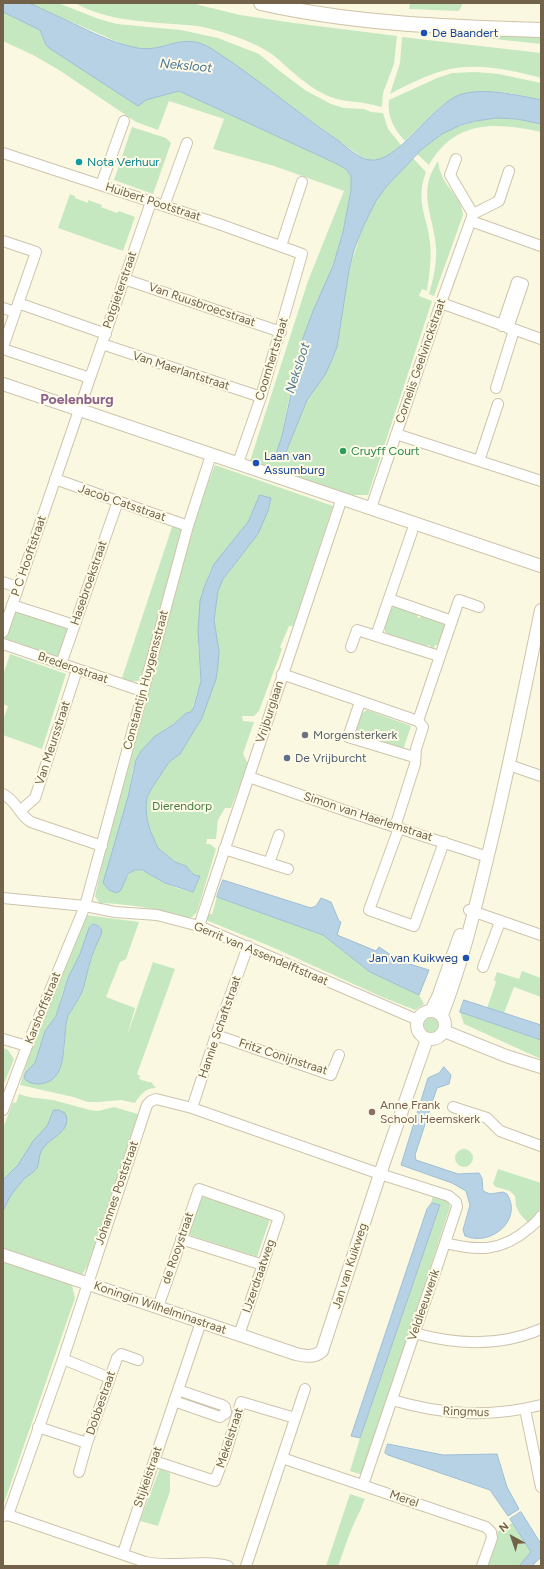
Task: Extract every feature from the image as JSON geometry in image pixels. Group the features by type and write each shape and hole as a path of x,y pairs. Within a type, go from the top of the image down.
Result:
{"main road":[{"path":"261,3 299,7 417,25 541,30"}],"street":[{"path":"101,185 124,121"},
{"path":"164,206 187,143"},
{"name":"Huibert Pootstraat","path":"3,153 164,206 302,254"},
{"path":"456,159 450,175 472,218 541,246"},
{"path":"472,218 499,201 509,171"},
{"path":"281,246 302,182"},
{"name":"Potgieterstraat","path":"78,410 106,334 150,202"},
{"name":"Cornelis Geelvinckstraat","path":"371,508 441,303 472,218"},
{"path":"3,240 36,252 3,348 90,378"},
{"name":"Coornhertstraat","path":"238,463 261,397 281,332 302,254"},
{"name":"Van Ruusbroecstraat","path":"124,279 281,332"},
{"path":"441,303 541,339"},
{"path":"3,308 16,308 106,334"},
{"path":"496,388 508,328"},
{"name":"Van Maerlantstraat","path":"102,344 261,397"},
{"path":"3,385 541,566"},
{"path":"479,461 498,404"},
{"name":"P C Hooftstraat","path":"3,632 78,410"},
{"path":"396,434 541,481"},
{"name":"Constantijn Huygensstraat","path":"84,906 102,846 142,691 188,526 212,455"},
{"name":"Jacob Catsstraat","path":"55,480 188,526"},
{"name":"Vrijburglaan","path":"199,926 342,498"},
{"name":"Hasebroekstraat","path":"61,664 118,502"},
{"path":"376,636 415,523"},
{"path":"3,582 18,588"},
{"path":"389,599 452,621"},
{"path":"418,721 459,600 479,607"},
{"path":"12,605 74,625"},
{"path":"436,1013 448,1000 488,857 541,614"},
{"path":"351,647 357,630 439,656"},
{"name":"Brederostraat","path":"3,644 142,691"},
{"name":"Van Meursstraat","path":"21,810 35,798 77,670"},
{"path":"282,674 418,721 423,727 414,757 415,764 397,827 368,910 414,926 444,842"},
{"path":"360,702 348,737 414,757"},
{"path":"509,765 541,776"},
{"name":"Simon van Haerlemstraat","path":"249,777 488,857"},
{"path":"3,794 13,800 26,818 31,822 102,846"},
{"path":"268,863 279,835"},
{"path":"224,848 288,869"},
{"name":"Gerrit van Assendelftstraat","path":"3,898 84,906 116,912 156,915 199,926 248,946 359,996 418,1020"},
{"name":"Karshoffstraat","path":"3,1110 5,1098 84,906"},
{"path":"472,911 541,935"},
{"path":"483,968 500,922"},
{"name":"Hannie Schaftstraat","path":"192,1108 248,946"},
{"path":"426,1012 436,1013 446,1024 444,1031 437,1038 427,1039 418,1031 418,1020 421,1015 426,1012"},
{"path":"444,1031 506,1056 541,1067"},
{"name":"Fritz Conijnstraat","path":"216,1035 330,1075 339,1055"},
{"path":"3,1039 27,1046"},
{"name":"Jan van Kuikweg","path":"317,1355 322,1351 380,1174 427,1039"},
{"name":"Johannes Poststraat","path":"6,1516 63,1359 147,1105 151,1101 156,1099 192,1108 380,1174"},
{"path":"453,1107 488,1118 500,1131 541,1146"},
{"name":"Veldleeuwerik","path":"363,1485 457,1207 453,1199 380,1174"},
{"name":"IJzerdraatweg","path":"199,1189 280,1217 239,1335"},
{"name":"de Rooystraat","path":"158,1307 199,1189"},
{"path":"445,1243 467,1248 484,1248 505,1245 519,1237 539,1220 541,1216"},
{"path":"181,1239 263,1265"},
{"name":"Koningin Wilhelminastraat","path":"3,1255 300,1355 317,1355"},
{"name":"Stijkelstraat","path":"123,1554 201,1322"},
{"path":"414,1333 461,1343 486,1343 510,1339 541,1329"},
{"name":"Dobbestraat","path":"79,1472 87,1443 117,1358 121,1354 138,1360"},
{"path":"63,1359 110,1378"},
{"path":"246,1566 305,1389"},
{"path":"174,1401 220,1417 226,1412 225,1407 222,1405 178,1390"},
{"name":"Ringmus","path":"392,1400 436,1411 458,1414 502,1413 541,1405"},
{"name":"Mekelstraat","path":"154,1461 215,1481 242,1402 295,1418"},
{"path":"524,1409 541,1487"},
{"path":"38,1428 87,1443"},
{"name":"Merel","path":"282,1458 486,1527 491,1532 492,1538 482,1566"},
{"path":"6,1516 123,1554 144,1564 218,1563 228,1566"}],"green space":[{"path":"28,3 58,3 99,19 117,24 181,30 218,38 259,54 305,90 331,104 344,108 364,109 371,112 383,113 388,129 401,145 387,157 378,160 369,160 360,156 212,49 182,41 150,49 140,49 127,46"},
{"path":"75,3 191,3 240,15 397,36 394,64 383,93 382,107 340,100 326,95 312,87 266,50 235,36 192,25 122,19 86,9"},
{"path":"410,3 463,3 459,11 409,9"},
{"path":"3,12 40,30 46,45 146,100 179,91 335,163 346,169 351,176 351,190 343,232 333,266 307,327 287,408 282,436 277,451 281,460 284,457 307,400 325,375 336,350 349,270 363,227 376,201 386,187 413,158 426,172 423,182 422,200 431,248 427,291 422,289 419,296 432,301 368,495 352,495 250,461 308,281 344,191 274,166 213,149 224,119 169,101 158,130 136,122 59,70 33,55 3,41"},
{"path":"478,33 541,37 541,44 476,37"},
{"path":"402,37 541,53 541,78 496,68 461,67 426,76 390,94 400,63"},
{"path":"476,72 499,74 541,83 541,100 510,93 497,92 477,93 451,99 441,106 405,141 390,117 389,100 437,78 452,73"},
{"path":"496,118 517,119 541,124 541,132 508,127 492,126 478,128 464,132 451,139 439,150 429,165 417,154 434,139 453,129 474,122"},
{"path":"132,127 166,138 171,143 153,194 114,180"},
{"path":"438,161 443,179 460,203 463,215 434,296 429,294 435,265 436,248 427,194 428,183"},
{"path":"70,194 75,196 75,198 88,203 88,200 117,213 119,211 135,217 123,251 58,228"},
{"name":"Dierendorp","path":"215,465 333,506 293,626 289,626 280,647 282,649 259,711 254,716 242,716 243,721 254,722 243,754 248,764 231,808 225,808 218,820 216,839 207,839 206,844 210,844 216,849 197,912 189,918 167,912 122,904 99,903 95,896 108,838 197,511","holes":["271,499 268,511 258,534 223,579 218,591 214,620 219,651 210,695 202,718 180,754 169,762 147,797 147,819 158,848 175,862 186,866 194,875 200,876 193,892 170,885 143,871 138,870 129,874 121,890 128,797 133,770 155,736 173,725 186,713 191,712 201,681 198,642 205,585 209,574 214,564 248,522 254,511"]},
{"path":"173,524 182,528 141,680 132,682 122,678"},
{"path":"394,606 418,614 417,617 420,618 422,614 443,622 445,628 439,645 435,645 433,651 429,649 430,645 428,645 426,649 386,633 386,619"},
{"path":"19,612 64,626 67,629 58,657 5,640 14,613"},
{"path":"10,654 66,674 42,749 3,735 3,720 8,706 3,704 3,675"},
{"path":"367,710 411,726 403,750 360,735 356,729 362,713"},
{"path":"217,897 323,935 370,972 419,995 424,1004 415,1010 382,997 272,947 206,920 206,914 212,914"},
{"path":"86,915 139,922 126,959 120,962 106,997 135,1008 127,1036 153,962 175,969 137,1074 140,1076 139,1079 151,1082 156,1088 146,1090 135,1103 121,1100 88,1102 73,1097 20,1085 32,1046","holes":["97,925 101,927 80,997 68,1016 65,1029 65,1048 61,1065 53,1078 26,1072 35,1063 45,1031 56,1016 68,978"]},
{"path":"522,971 541,978 541,997 514,987 504,1013 487,1008 496,982 494,980 497,972 519,979"},
{"path":"460,1012 541,1040 541,1059 464,1024"},
{"path":"431,1018 436,1020 438,1025 436,1030 431,1032 426,1030 424,1025 426,1020"},
{"path":"3,1048 8,1050 14,1059 3,1086"},
{"path":"19,1094 29,1097 53,1100 90,1110 98,1111 114,1107 138,1114 88,1265 82,1275 3,1248 3,1128 13,1102 16,1103"},
{"path":"464,1149 468,1150 472,1154 472,1162 468,1166 464,1167 460,1166 456,1162 455,1158 456,1154 460,1150"},
{"path":"498,1169 541,1183 541,1208 529,1224 520,1214 516,1206 515,1196 510,1191 496,1187 493,1184"},
{"path":"200,1193 271,1216 257,1257 189,1235 186,1232"},
{"path":"433,1196 448,1201 450,1207 363,1475 350,1471 440,1206 431,1203"},
{"path":"3,1258 71,1281 75,1298 3,1506"},
{"path":"160,1468 170,1473 170,1491 158,1526 140,1521"},
{"path":"350,1494 365,1499 350,1532 338,1566 326,1566"},
{"path":"512,1523 532,1552 519,1566 487,1566 498,1531"}],"water":[{"name":"Neksloot","path":"22,2 31,4 95,34 127,46 148,49 183,42 201,44 212,49 228,60 354,153 362,158 370,160 380,159 391,153 403,144 448,101 459,95 468,93 500,93 541,100 541,124 517,119 496,118 461,125 442,134 422,149 386,187 376,201 363,227 354,250 349,270 337,347 325,375 307,400 284,457 281,460 276,458 277,451 282,436 303,338 333,266 343,232 351,190 351,176 346,169 335,163 179,91 146,100 138,106 49,48 46,45 40,30 3,12 3,3"},
{"path":"260,495 271,498 268,511 258,534 223,579 218,591 214,620 219,651 218,665 216,679 202,718 180,754 169,762 147,797 147,819 158,848 175,862 186,866 194,875 200,876 193,892 165,883 142,870 135,870 128,874 121,890 117,893 109,890 103,883 128,797 136,760 141,751 155,736 173,725 186,713 191,712 194,706 201,681 198,631 200,601 205,585 214,564 248,522"},
{"path":"223,880 311,908 316,906 321,898 331,902 339,921 341,922 337,935 376,951 379,947 400,961 429,970 419,995 370,972 323,935 217,897"},
{"path":"93,924 102,930 101,935 92,956 81,994 68,1016 61,1066 56,1075 50,1081 40,1084 29,1082 24,1078 26,1072 35,1063 45,1031 56,1016 68,978 80,954 89,928"},
{"path":"464,1000 541,1025 541,1040 460,1012"},
{"path":"444,1067 451,1075 449,1084 437,1088 415,1155 416,1160 458,1174 479,1173 482,1178 483,1191 490,1194 503,1192 507,1194 511,1203 511,1213 508,1221 494,1234 485,1238 465,1236 463,1230 470,1205 466,1191 452,1183 401,1165 428,1078 439,1073"},
{"path":"54,1110 59,1110 65,1113 67,1119 64,1129 44,1147 41,1152 37,1168 25,1178 15,1190 9,1198 3,1212 3,1180 18,1165 33,1141 47,1126"},
{"path":"432,1203 440,1205 360,1438 351,1436 427,1209"},
{"path":"388,1444 443,1455 497,1454 507,1487 519,1509 508,1516 490,1490 388,1455 385,1453"},
{"path":"521,1512 541,1544 541,1557 532,1566 519,1566 531,1552 510,1519"}],"place":[{"name":"De Baandert","path":"424,33"},
{"name":"Nota Verhuur","path":"79,162"},
{"name":"Cruyff Court","path":"343,451"},
{"name":"Laan van Assumburg","path":"256,463"},
{"name":"Morgensterkerk","path":"305,735"},
{"name":"De Vrijburcht","path":"287,758"},
{"name":"Jan van Kuikweg","path":"466,958"},
{"name":"Anne Frank School Heemskerk","path":"372,1112"}],"district":[{"name":"Poelenburg","path":"77,400"}]}
